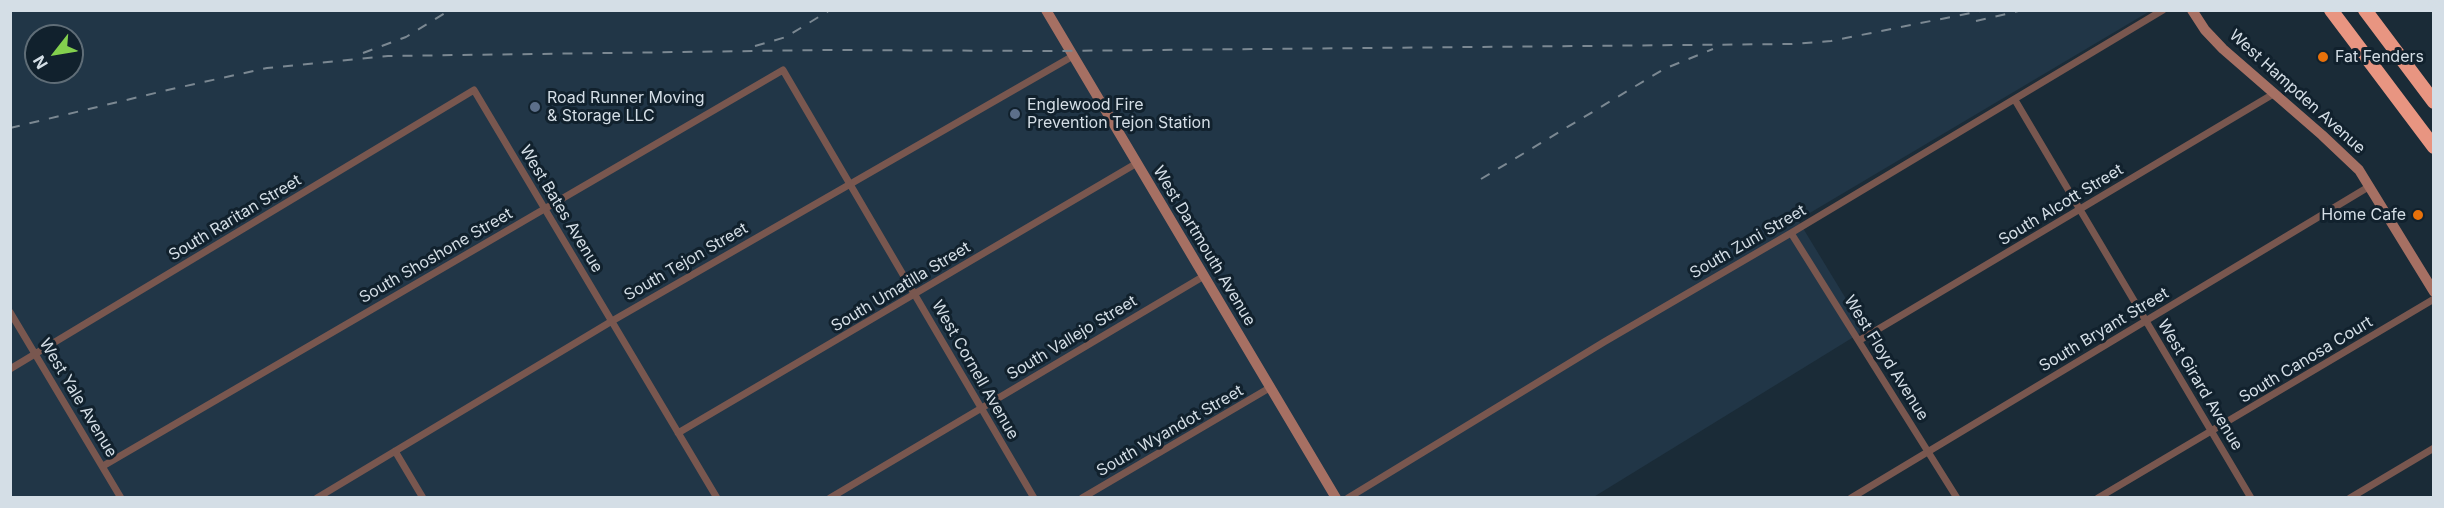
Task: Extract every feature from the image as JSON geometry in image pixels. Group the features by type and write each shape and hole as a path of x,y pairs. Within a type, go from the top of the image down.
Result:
{"highway":[{"path":"2331,10 2433,147"},
{"path":"2369,16 2433,91"},
{"path":"2369,16 2433,102"}],"main road":[{"name":"West Dartmouth Avenue","path":"1046,10 1336,498"},
{"name":"West Hampden Avenue","path":"2193,10 2205,30 2223,49 2344,155 2370,186 2433,292"}],"street":[{"name":"South Zuni Street","path":"1348,498 1604,342 2015,100 2163,10"},
{"name":"South Tejon Street","path":"317,498 612,321 1073,56"},
{"name":"West Cornell Avenue","path":"783,70 1034,498"},
{"name":"South Shoshone Street","path":"103,466 783,70"},
{"name":"West Bates Avenue","path":"474,90 717,498"},
{"name":"South Raritan Street","path":"10,369 474,90"},
{"name":"South Alcott Street","path":"1860,340 2275,93"},
{"name":"West Girard Avenue","path":"2015,100 2251,498"},
{"name":"South Umatilla Street","path":"678,433 1137,163"},
{"name":"South Bryant Street","path":"1851,498 2370,186"},
{"name":"West Floyd Avenue","path":"1791,233 1957,498"},
{"name":"South Vallejo Street","path":"830,498 1204,276"},
{"name":"South Canosa Court","path":"2098,498 2433,299"},
{"name":"West Yale Avenue","path":"10,312 122,498"},
{"name":"South Wyandot Street","path":"1082,498 1271,387"},
{"path":"2350,498 2433,448"},
{"path":"395,451 423,498"}],"shaded area":[{"path":"10,11 2150,11 1798,220 1865,330 1592,498 11,497"}],"railway":[{"path":"363,53 406,37 450,10"},
{"path":"755,46 786,37 830,10"},
{"path":"10,128 267,68 388,56 826,50 1050,51 1791,44 1831,41 1986,10"},
{"path":"1976,21 2023,10"},
{"path":"1481,179 1664,69 1713,49"}],"place":[{"name":"Fat Fenders","path":"2323,57"},
{"name":"Road Runner Moving & Storage LLC","path":"535,107"},
{"name":"Englewood Fire Prevention Tejon Station","path":"1015,114"},
{"name":"Home Cafe","path":"2418,215"}]}
